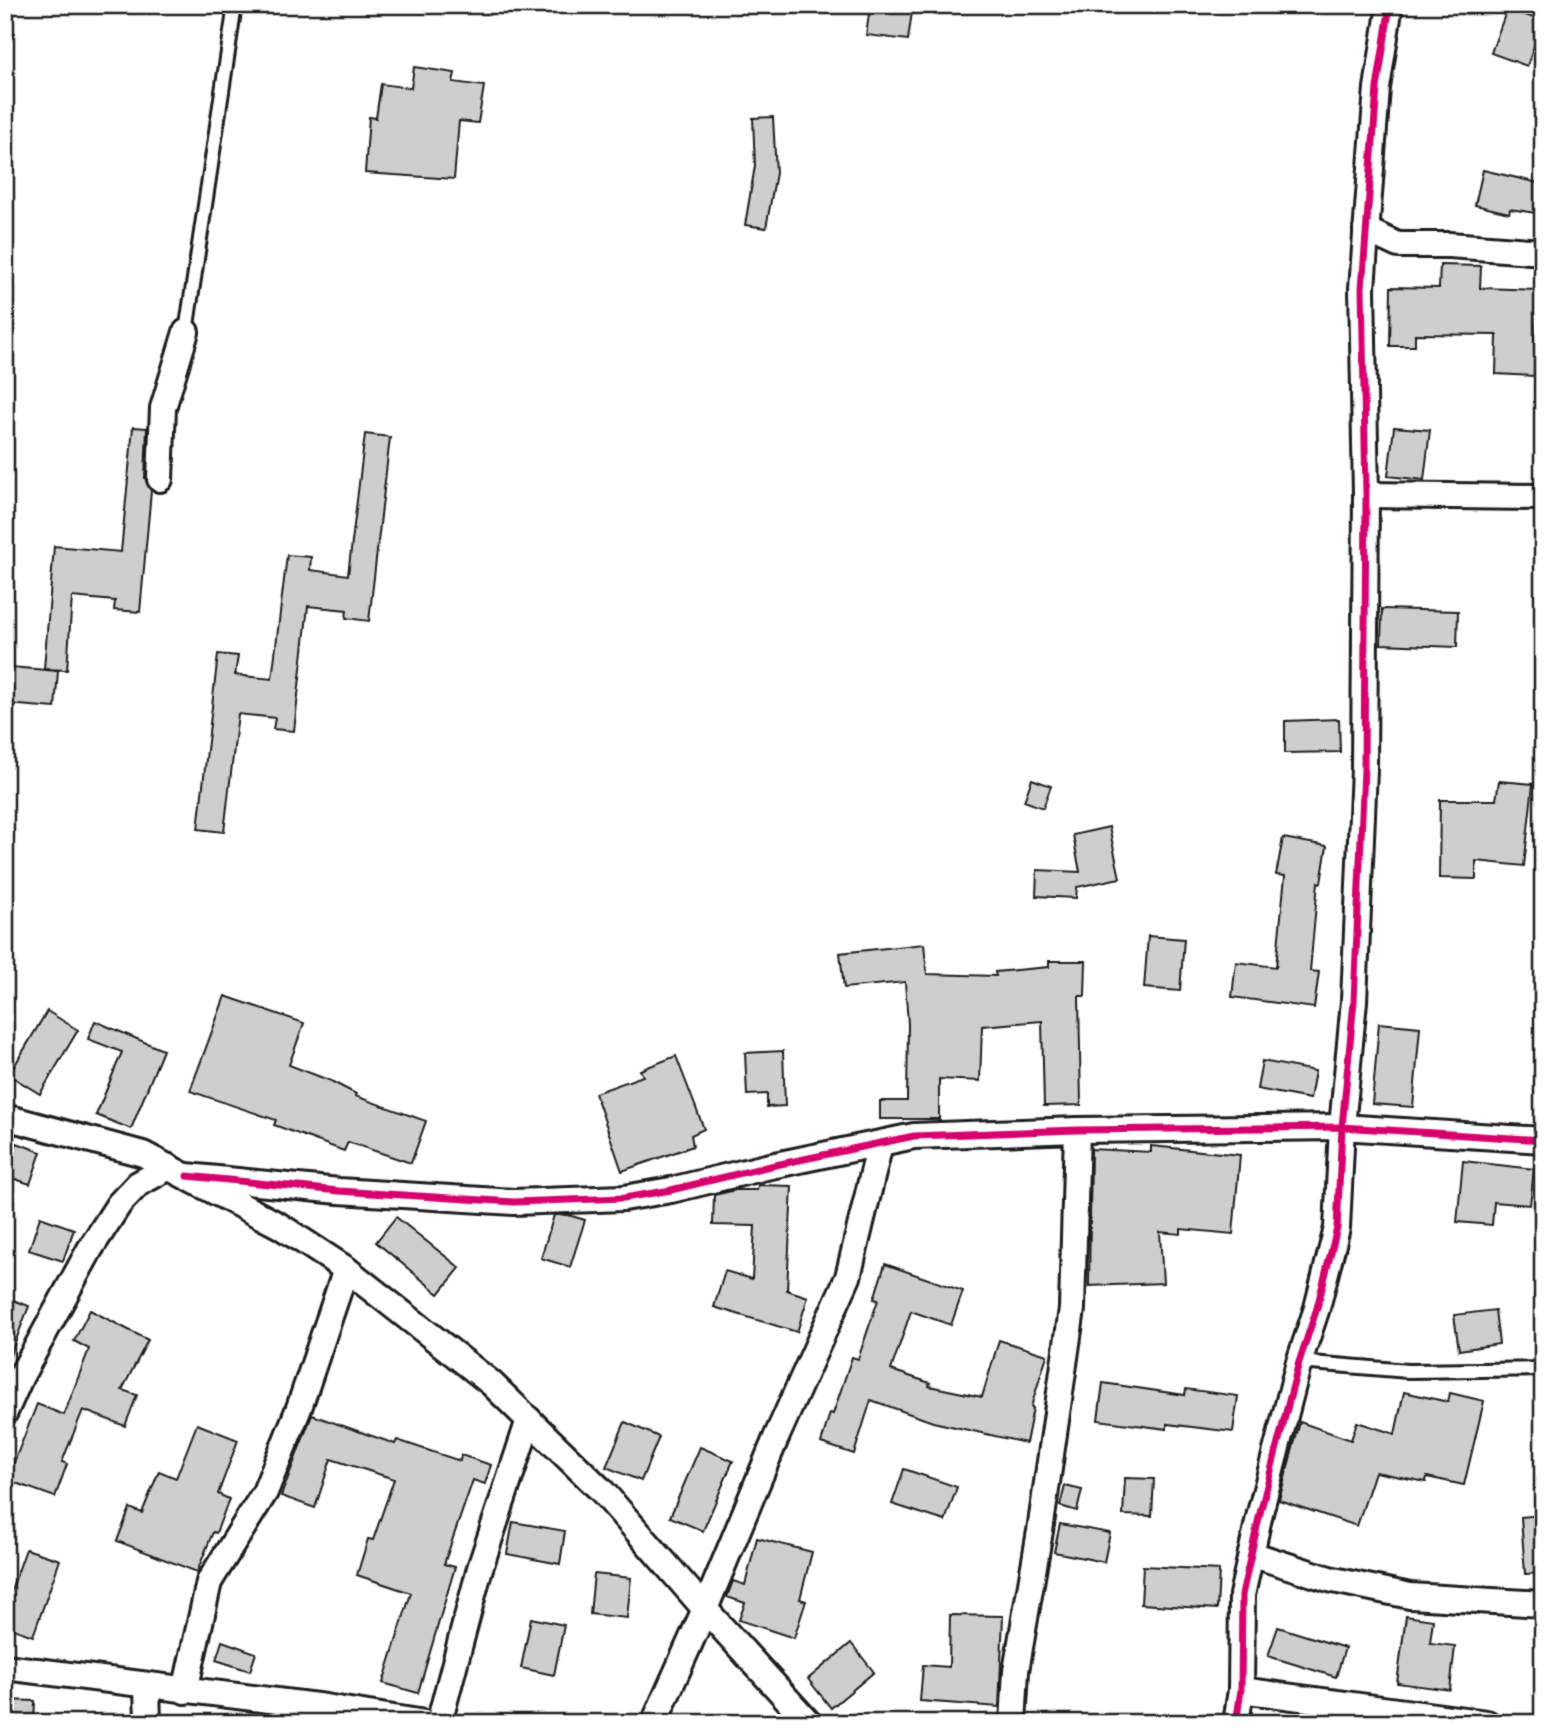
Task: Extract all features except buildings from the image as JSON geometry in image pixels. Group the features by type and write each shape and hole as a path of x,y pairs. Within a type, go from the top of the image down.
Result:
{"street":[{"path":"1236,1723 1241,1690 1242,1595 1299,1362 1317,1308 1337,1227 1342,1127 1354,1001 1364,769 1366,495 1362,288 1377,88 1390,5"},
{"path":"1366,230 1398,245 1449,245 1543,252"},
{"path":"160,479 163,408 186,332"},
{"path":"1366,495 1543,497"},
{"path":"5,1117 143,1154 280,1226 346,1269 491,1383 603,1492 809,1723"},
{"path":"5,1412 21,1376 90,1249 119,1204 138,1184 178,1171 339,1191 513,1202 624,1198 914,1136 1077,1130 1342,1127 1543,1140"},
{"path":"1013,1723 1016,1671 1040,1531 1072,1310 1077,1130"},
{"path":"654,1723 848,1276 880,1144"},
{"path":"185,1691 209,1582 265,1492 299,1408 346,1269"},
{"path":"439,1723 480,1568 529,1420"},
{"path":"1251,1554 1329,1579 1410,1595 1543,1604"},
{"path":"5,1667 425,1723"},
{"path":"147,1686 148,1723"},
{"path":"1241,1690 1487,1723"}],"lane":[{"path":"186,332 234,5"},
{"path":"1299,1362 1408,1371 1543,1369"}],"cycle path":[{"path":"1236,1723 1241,1690 1242,1595 1299,1362 1317,1308 1337,1228 1342,1127 1354,1001 1364,769 1366,495 1362,288 1377,88 1390,5"},
{"path":"187,1176 339,1191 514,1202 624,1198 914,1136 1077,1130 1342,1127 1543,1140"}]}
